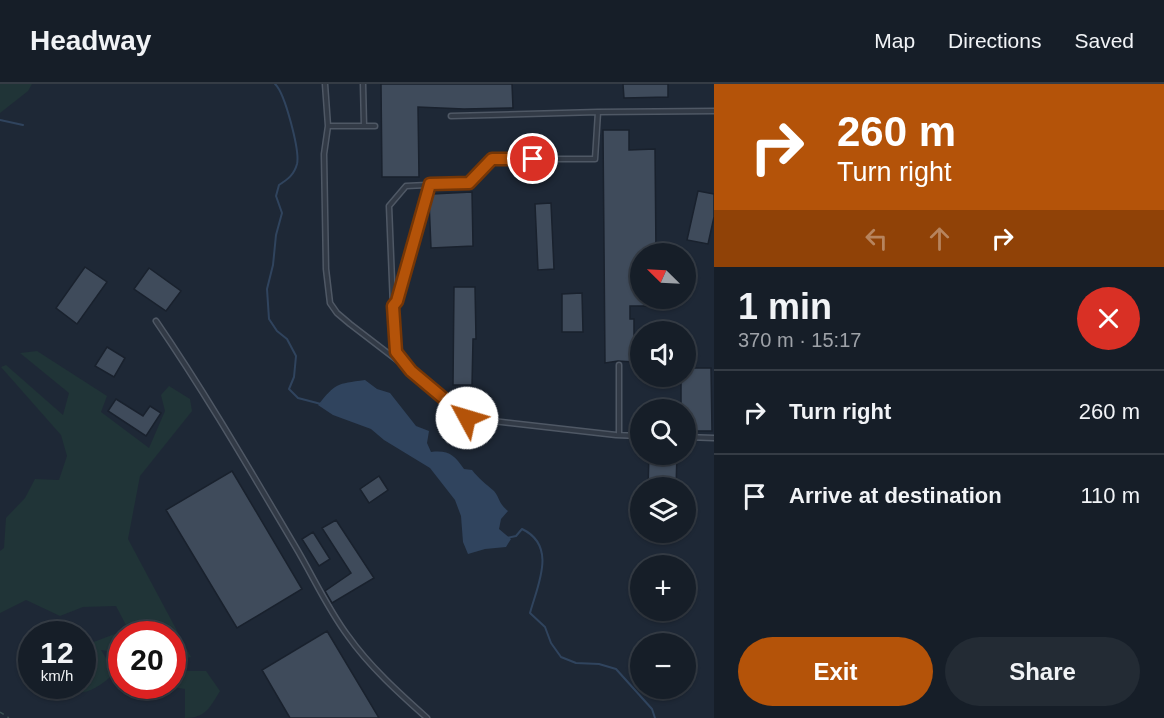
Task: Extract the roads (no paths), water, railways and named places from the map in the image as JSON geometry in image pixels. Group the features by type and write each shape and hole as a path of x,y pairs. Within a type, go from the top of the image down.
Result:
{"lane":[{"path":"325,84 328,126 324,154 327,292 330,303 337,313 467,418 630,436"},
{"path":"363,84 364,126"},
{"path":"451,116 714,111"},
{"path":"411,371 396,352 389,206 406,186 469,183 492,159 595,159 598,112"},
{"path":"328,126 375,126"},
{"path":"393,306 397,301 430,184"},
{"path":"156,321 194,376 302,558 330,612 374,666 427,718"},
{"path":"619,435 620,365"},
{"path":"696,437 714,438"}],"water":[{"path":"365,380 377,389 390,393 416,426 429,431 427,443 431,452 450,455 464,469 472,470 494,491 508,511 501,519 499,529 511,539 506,547 485,549 468,554 463,542 461,516 455,500 430,468 384,440 371,429 333,415 318,405 333,388 348,382"}],"waterway":[{"path":"275,84 283,98 294,135 297,164 288,179 279,185 276,196 282,213 267,289 269,319 277,331 287,339 296,356 294,377 289,389 298,398 321,404"},
{"path":"0,120 23,125"},
{"path":"507,538 516,536 522,529 533,536 539,546 542,567 530,613 545,627 551,643 561,657 576,663 599,664 616,669 652,709 655,718"}]}
